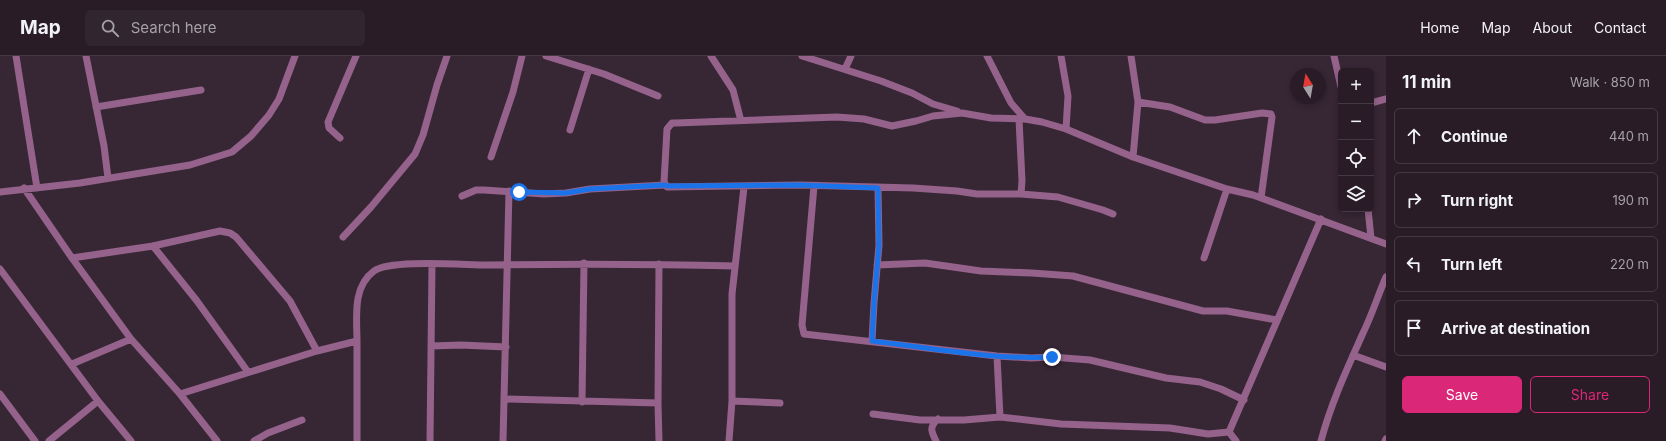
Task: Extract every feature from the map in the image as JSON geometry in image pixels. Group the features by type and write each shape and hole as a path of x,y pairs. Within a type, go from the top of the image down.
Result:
{"street":[{"path":"16,56 37,188"},
{"path":"86,56 104,146 108,178"},
{"path":"0,192 108,178 190,165 232,152 251,136 269,115 279,100 295,56"},
{"path":"340,138 329,128 328,122 356,56"},
{"path":"343,237 371,208 415,154 423,135 447,56"},
{"path":"491,156 513,92 522,56"},
{"path":"546,56 589,69 658,96"},
{"path":"711,56 733,90 741,121"},
{"path":"802,56 845,69 912,93 933,104 962,113 991,118 1022,119 1066,129 1133,157 1227,189 1261,198 1386,244"},
{"path":"845,69 851,56"},
{"path":"987,56 1011,103 1022,119 1021,194"},
{"path":"1061,56 1068,96 1066,129"},
{"path":"1131,56 1138,102 1133,157"},
{"path":"1334,56 1338,74"},
{"path":"570,130 589,69"},
{"path":"96,107 201,90"},
{"path":"1374,102 1386,99"},
{"path":"1138,102 1170,107 1205,120 1271,114 1272,117 1261,198"},
{"path":"933,104 933,116"},
{"path":"665,185 668,126 672,123 837,117 864,119 892,126 933,116 962,113"},
{"path":"462,196 476,190 559,193 590,189 665,185 912,188 977,194 1021,194 1058,197 1113,214"},
{"path":"814,186 802,325 804,334 997,356 1031,358 1052,357 1090,360 1166,378 1200,382 1222,389 1244,400"},
{"path":"729,441 732,401 732,294 744,187"},
{"path":"24,188 72,258 131,339 180,394 217,441"},
{"path":"872,341 879,245 878,188"},
{"path":"1204,258 1227,189"},
{"path":"503,441 509,191"},
{"path":"1368,212 1371,238"},
{"path":"1229,432 1321,219"},
{"path":"72,258 153,246 213,232 222,231 230,234 236,237 290,301 317,351"},
{"path":"153,246 197,301 248,372"},
{"path":"357,441 357,302 363,281 381,267 400,264 584,263 735,266"},
{"path":"582,402 584,263"},
{"path":"877,265 925,263 981,271 1073,276 1203,311 1226,311 1277,320"},
{"path":"659,264 659,441"},
{"path":"430,441 432,265"},
{"path":"1,272 131,441"},
{"path":"1320,441 1348,364 1386,277"},
{"path":"72,364 131,339"},
{"path":"180,394 317,351 357,341"},
{"path":"431,346 461,345 506,347"},
{"path":"1353,355 1386,367"},
{"path":"997,356 1000,417"},
{"path":"0,394 35,441"},
{"path":"505,399 658,403"},
{"path":"49,441 98,400"},
{"path":"732,401 780,403"},
{"path":"873,414 920,420 964,420 1000,417 1061,424 1170,428 1208,434 1229,432"},
{"path":"936,441 932,433 932,424 938,419"},
{"path":"254,441 302,420"},
{"path":"1229,432 1236,441"}],"route":[{"path":"519,192 544,194 566,193 590,189 665,185 744,187 800,185 878,188 879,245 872,341 1000,356 1031,358 1052,357"}]}
